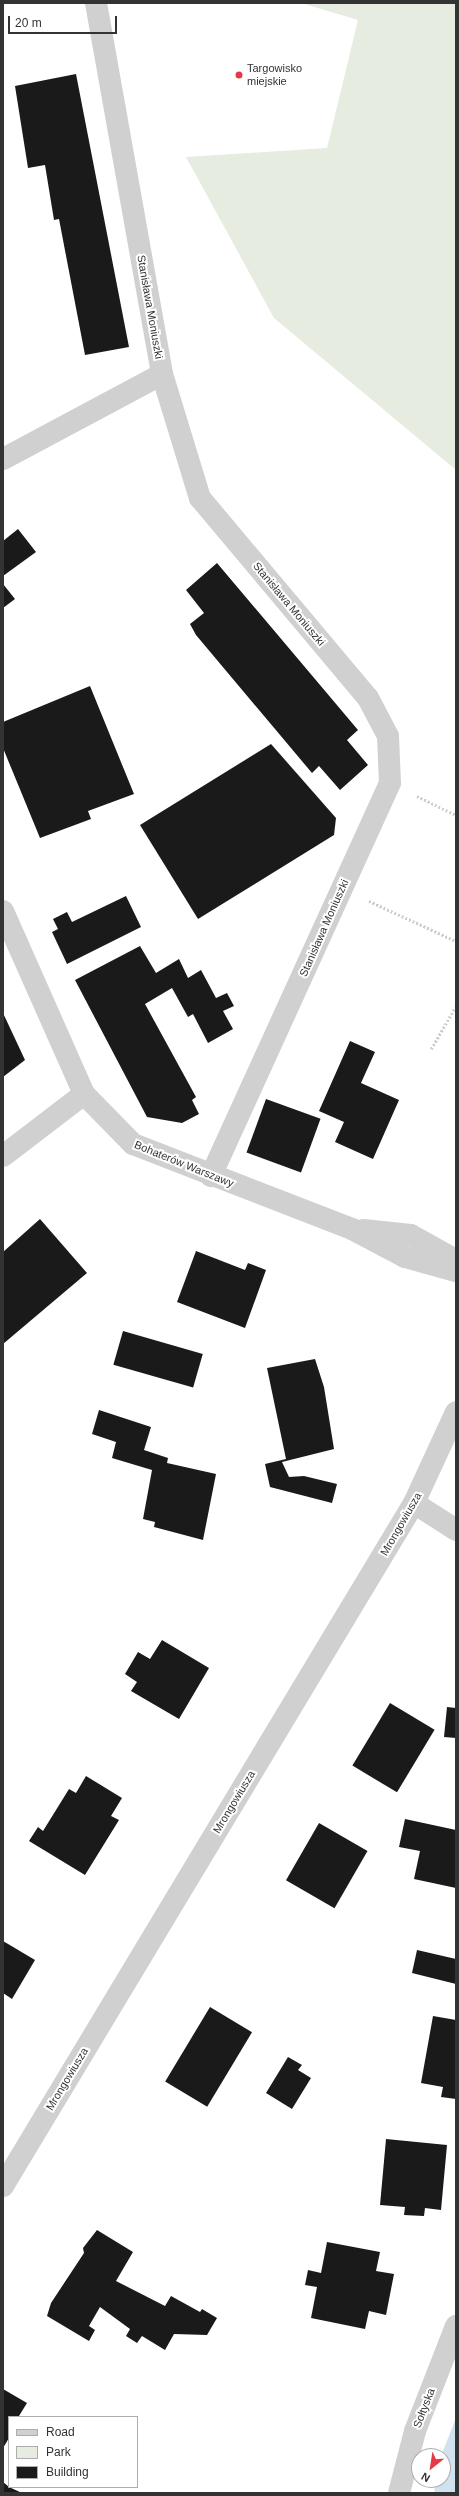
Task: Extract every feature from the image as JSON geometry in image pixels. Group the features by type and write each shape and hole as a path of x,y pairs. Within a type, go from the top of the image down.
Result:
{"street":[{"name":"Stanisława Moniuszki","path":"96,3 162,374 200,498 368,698 388,736 390,783 211,1176"},
{"path":"3,459 162,374"},
{"name":"Bohaterów Warszawy","path":"3,911 84,1094 133,1144 211,1176 352,1229 405,1257 456,1271"},
{"path":"3,1156 84,1094"},
{"name":"Bohaterów Warszawy","path":"352,1229 411,1235 456,1260"},
{"name":"Mrongowiusza","path":"3,2186 414,1503 456,1412"},
{"path":"414,1503 456,1530"},
{"name":"Sołtyska","path":"399,2493 415,2431 456,2326"}],"path":[{"path":"390,783 456,815"},
{"path":"342,888 456,941"},
{"path":"431,1049 456,1006"}],"green space":[{"path":"301,3 456,3 456,470 274,318 186,157 327,148 358,20"}],"water":[{"path":"456,2418 456,2493 434,2493 435,2488 451,2488 451,2448 444,2448"}],"building":[{"path":"76,74 129,347 85,355 59,219 54,220 45,165 28,168 15,86"},
{"path":"18,529 36,552 3,576 3,541"},
{"path":"217,563 358,730 347,740 368,765 340,790 319,766 312,773 196,635 190,624 204,613 186,590"},
{"path":"3,584 15,599 3,608"},
{"path":"90,686 134,794 88,811 91,819 40,838 3,748 3,722"},
{"path":"271,744 336,818 334,835 198,919 140,825"},
{"path":"126,896 141,927 67,964 52,932 58,929 53,919 67,912 72,922"},
{"path":"140,946 156,973 179,959 188,978 201,970 216,998 227,993 234,1006 223,1011 233,1029 208,1043 193,1014 188,1017 172,988 145,1004 196,1097 192,1100 199,1114 182,1123 147,1117 75,980"},
{"path":"3,1013 25,1060 3,1077"},
{"path":"350,1041 375,1052 361,1083 399,1100 373,1159 335,1142 344,1122 319,1111"},
{"path":"266,1099 321,1119 301,1172 247,1153"},
{"path":"40,1219 87,1273 3,1344 3,1252"},
{"path":"196,1251 245,1270 248,1263 266,1270 245,1328 177,1302"},
{"path":"123,1331 203,1354 193,1388 113,1365"},
{"path":"315,1359 324,1387 334,1449 282,1462 289,1477 304,1476 337,1484 332,1503 270,1487 265,1464 286,1459 267,1368"},
{"path":"99,1410 151,1427 144,1450 168,1458 167,1463 216,1474 203,1540 154,1527 155,1522 143,1519 152,1470 112,1458 116,1442 92,1434"},
{"path":"162,1640 209,1668 179,1719 131,1691 137,1682 125,1674 138,1652 150,1659"},
{"path":"390,1703 435,1730 397,1792 352,1766"},
{"path":"447,1707 456,1708 456,1738 444,1737"},
{"path":"86,1776 122,1798 111,1816 119,1820 85,1875 29,1841 38,1827 43,1831 69,1789 76,1793"},
{"path":"405,1819 456,1830 456,1888 414,1879 420,1851 399,1847"},
{"path":"319,1823 367,1851 334,1908 286,1880"},
{"path":"3,1941 35,1960 12,1999 3,1993"},
{"path":"417,1950 456,1959 456,1984 412,1973"},
{"path":"210,2007 252,2032 207,2107 165,2082"},
{"path":"433,2016 456,2020 456,2099 441,2097 443,2087 421,2083"},
{"path":"288,2057 302,2065 298,2070 311,2078 292,2109 266,2093"},
{"path":"386,2139 447,2145 441,2210 425,2208 424,2216 404,2215 405,2207 380,2205"},
{"path":"97,2230 133,2252 116,2281 165,2306 171,2296 200,2312 202,2309 217,2318 207,2335 174,2334 165,2350 142,2336 137,2343 126,2336 130,2329 100,2307 89,2326 95,2330 89,2341 47,2316 51,2303 84,2253 83,2248"},
{"path":"327,2242 380,2252 376,2271 394,2274 386,2315 369,2311 365,2329 311,2318 317,2287 305,2285 308,2270 321,2273"},
{"path":"3,2389 27,2403 19,2416 8,2416 8,2440 3,2448"},
{"path":"3,2482 8,2488 22,2493 3,2493"}],"place":[{"name":"Targowisko miejskie","path":"239,75"}]}
